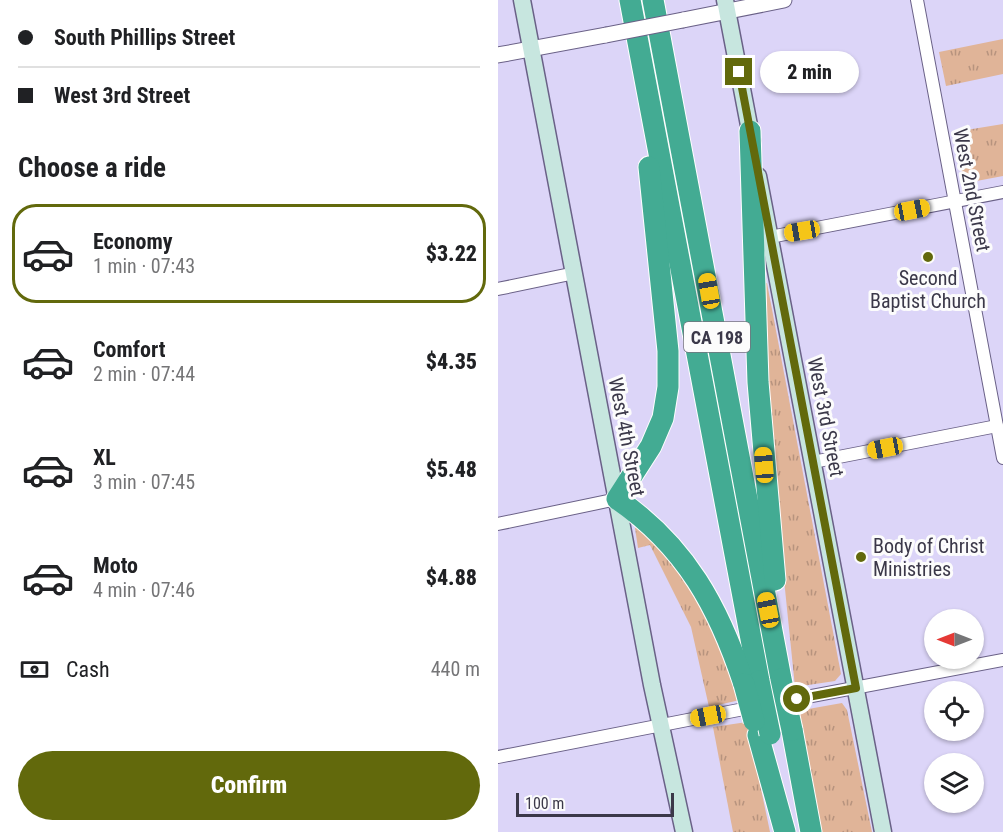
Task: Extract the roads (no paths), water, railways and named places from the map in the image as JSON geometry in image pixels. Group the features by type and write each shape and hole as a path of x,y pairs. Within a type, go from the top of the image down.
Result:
{"highway":[{"name":"CA 198","path":"630,0 752,682 787,832"},
{"name":"CA 198","path":"653,0 811,832"},
{"path":"643,71 646,133 669,381 665,409 656,436 644,460 618,499 655,528 696,578 719,616 752,682"},
{"path":"750,130 758,382 781,676"}],"main road":[{"name":"West 4th Street","path":"522,0 660,726 684,832"},
{"name":"West 3rd Street","path":"726,5 883,832"}],"street":[{"path":"498,55 683,20 726,5 783,0"},
{"name":"West 2nd Street","path":"917,0 1003,458"},
{"path":"770,237 1003,192"},
{"path":"498,289 574,273"},
{"path":"813,462 997,426"},
{"path":"498,524 618,499"},
{"path":"498,758 1003,660"}],"place":[{"name":"Second Baptist Church","path":"928,257"},
{"name":"Body of Christ Ministries","path":"861,557"}]}
